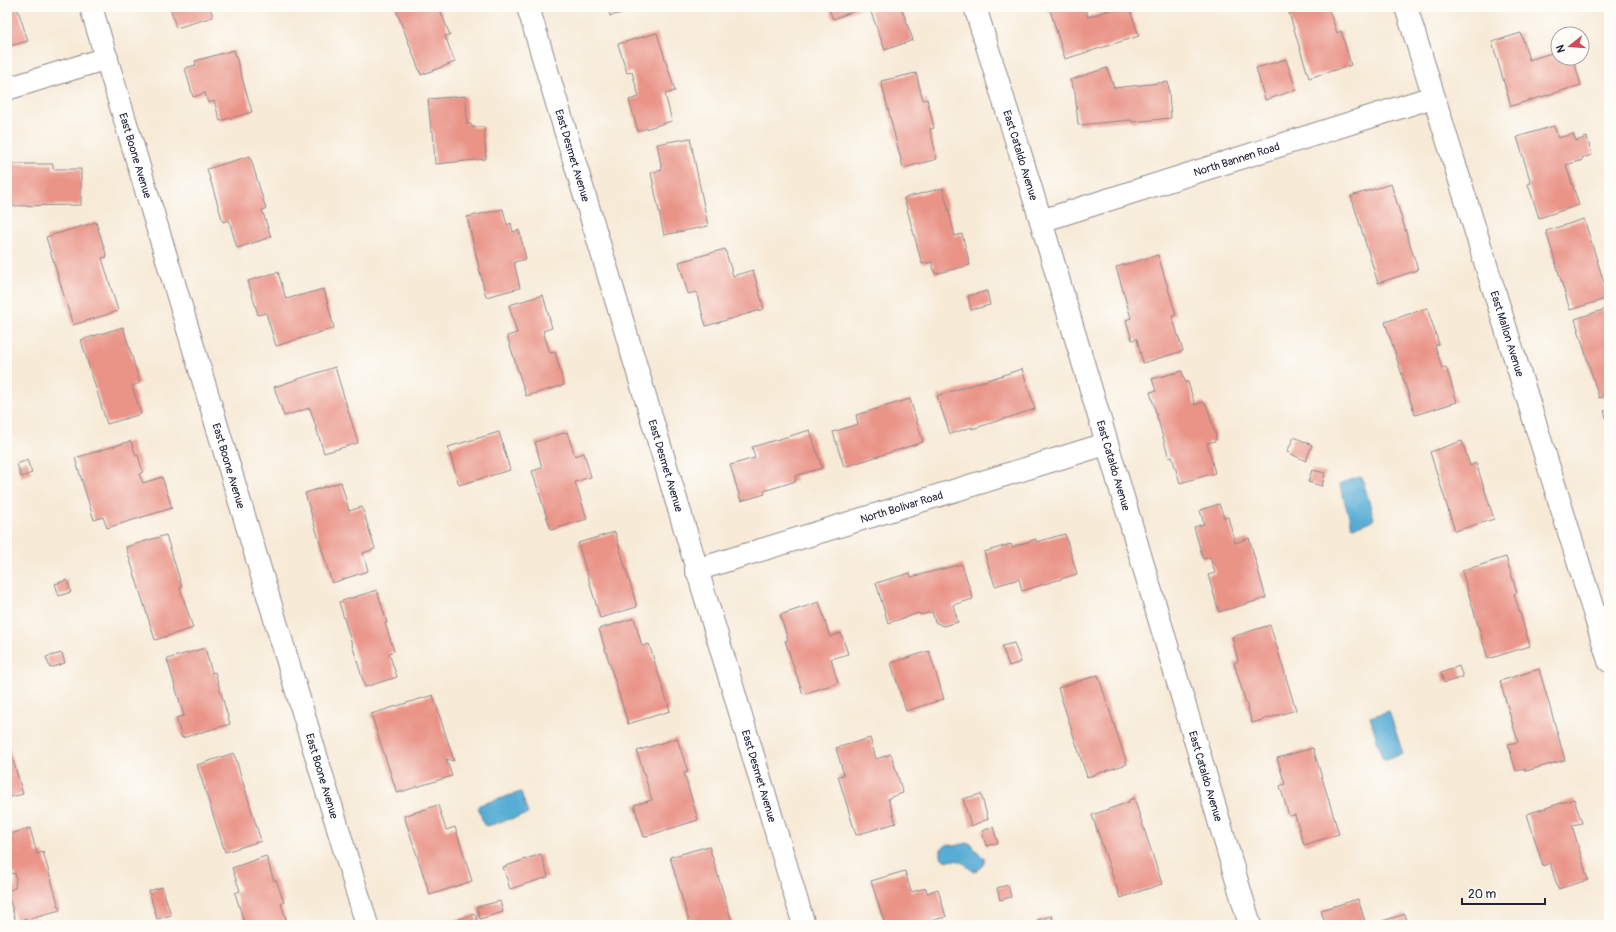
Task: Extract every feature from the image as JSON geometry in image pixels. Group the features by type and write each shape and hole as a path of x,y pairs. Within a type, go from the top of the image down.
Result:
{"street":[{"name":"East Boone Avenue","path":"91,7 367,925"},
{"name":"East Desmet Avenue","path":"528,7 696,570 804,925"},
{"name":"East Cataldo Avenue","path":"974,7 1041,221 1250,925"},
{"name":"East Mallon Avenue","path":"1406,7 1609,661"},
{"path":"7,89 107,58"},
{"name":"North Bannen Road","path":"1041,221 1433,97"},
{"name":"North Bolivar Road","path":"696,570 1106,444"}],"water":[{"path":"1360,477 1362,478 1374,518 1372,521 1354,527 1352,526 1340,486 1341,483"},
{"path":"1389,711 1403,754 1383,760 1370,717"},
{"path":"521,792 528,814 487,826 484,825 478,807 479,805"},
{"path":"968,843 972,844 984,858 984,864 978,870 975,871 970,869 960,861 944,860 941,857 941,849 948,844 954,846"}],"building":[{"path":"7,7 17,7 28,41 7,47"},
{"path":"170,7 210,7 213,17 176,28"},
{"path":"395,7 439,7 450,35 445,36 455,62 421,75"},
{"path":"608,7 643,7 644,8 610,16"},
{"path":"828,7 865,7 833,19"},
{"path":"869,7 901,7 913,40 885,50"},
{"path":"1047,7 1085,7 1088,17 1119,7 1129,7 1139,36 1065,59 1050,10 1048,11"},
{"path":"1311,7 1328,7 1337,33 1341,31 1351,65 1309,78 1289,13"},
{"path":"657,33 675,91 665,94 672,121 638,131 629,100 639,97 632,72 627,73 618,44"},
{"path":"1521,33 1529,60 1550,53 1550,66 1575,66 1581,85 1511,106 1492,42"},
{"path":"234,50 252,112 220,121 214,101 208,103 205,93 193,97 185,68 196,65 195,61"},
{"path":"1286,59 1296,90 1265,100 1256,68"},
{"path":"1107,68 1114,88 1168,82 1171,118 1078,125 1075,92 1070,80"},
{"path":"916,73 923,100 927,99 934,128 930,129 937,159 903,168 881,81"},
{"path":"466,96 467,124 471,124 472,127 484,127 486,159 435,164 433,131 431,130 428,99"},
{"path":"1554,126 1558,138 1573,134 1576,141 1587,137 1592,155 1582,158 1583,160 1566,165 1579,205 1539,218 1528,184 1531,183 1517,137"},
{"path":"690,138 708,226 664,235 651,173 662,170 657,144"},
{"path":"250,156 266,209 262,210 271,237 237,248 229,220 223,222 207,169"},
{"path":"7,164 53,164 53,169 81,169 81,205 7,206"},
{"path":"1391,184 1418,270 1378,283 1351,196"},
{"path":"943,188 955,236 962,234 970,265 935,274 932,262 922,264 904,198"},
{"path":"503,209 507,225 511,223 513,232 519,230 526,259 514,262 520,288 486,297 467,217"},
{"path":"1584,219 1609,298 1570,310 1546,231"},
{"path":"96,222 107,257 102,258 118,311 73,325 46,237"},
{"path":"725,249 733,276 753,270 764,309 706,326 696,292 688,294 679,262"},
{"path":"1158,255 1176,315 1172,316 1183,351 1143,363 1137,339 1132,340 1126,320 1131,318 1116,267"},
{"path":"278,272 286,299 324,289 334,328 276,346 266,313 258,315 248,281"},
{"path":"987,291 990,305 971,310 968,296"},
{"path":"543,295 552,328 543,331 550,353 555,352 564,385 526,396 507,336 517,333 509,305"},
{"path":"1427,308 1439,344 1435,345 1442,368 1446,367 1457,402 1415,415 1385,322"},
{"path":"1609,308 1609,394 1599,398 1575,319"},
{"path":"123,327 140,383 132,386 141,414 107,424 81,340"},
{"path":"335,367 358,443 324,453 310,408 284,416 274,387"},
{"path":"1022,369 1035,409 972,429 972,427 950,434 937,396"},
{"path":"1182,371 1185,382 1188,382 1195,405 1203,402 1207,406 1216,436 1215,441 1207,443 1215,473 1180,483 1172,457 1169,458 1150,392 1156,391 1152,379"},
{"path":"910,399 923,442 844,467 833,432 858,424 856,415"},
{"path":"1609,410 1609,427 1604,411"},
{"path":"810,430 822,468 795,476 796,481 764,491 765,494 741,501 730,465 755,458 752,447"},
{"path":"499,432 510,470 459,485 448,447"},
{"path":"567,432 575,456 584,453 591,477 575,482 587,519 551,530 532,471 542,468 535,442"},
{"path":"1294,437 1312,445 1306,461 1287,452"},
{"path":"131,441 136,456 138,455 143,472 139,474 143,483 162,477 172,508 107,528 103,517 94,520 75,458"},
{"path":"1462,441 1470,466 1476,463 1494,519 1455,531 1430,452"},
{"path":"27,460 32,473 21,477 17,464"},
{"path":"1312,470 1325,473 1322,486 1308,482"},
{"path":"341,482 349,511 362,507 375,549 363,553 368,571 332,583 305,493"},
{"path":"1219,504 1224,518 1228,517 1235,543 1249,538 1266,598 1219,612 1208,575 1215,573 1210,557 1203,559 1194,527 1204,524 1200,510"},
{"path":"615,532 637,607 600,618 578,543"},
{"path":"1065,534 1077,574 1022,591 1019,579 995,586 984,552 1011,544 1012,547 1036,539 1036,542"},
{"path":"166,535 182,587 180,588 193,628 155,640 126,547"},
{"path":"1506,557 1517,593 1514,594 1530,646 1488,659 1462,571"},
{"path":"962,564 973,599 953,605 958,622 943,626 935,622 932,612 920,615 919,613 888,623 876,583 910,573 911,577"},
{"path":"67,580 71,592 59,596 55,584"},
{"path":"377,590 394,651 389,653 397,677 365,687 339,602"},
{"path":"819,602 830,637 841,633 848,654 831,659 838,683 803,694 785,641 788,640 780,615"},
{"path":"634,618 642,646 649,644 670,711 628,724 599,629"},
{"path":"1270,625 1296,710 1252,723 1234,663 1238,661 1232,637"},
{"path":"1014,643 1021,662 1009,666 1002,646"},
{"path":"205,648 212,673 215,672 230,724 182,738 176,718 184,716 167,659"},
{"path":"929,651 944,699 906,711 891,663"},
{"path":"62,653 65,663 50,668 46,657"},
{"path":"1459,666 1463,677 1444,683 1441,673"},
{"path":"1539,669 1565,760 1526,771 1525,769 1516,771 1508,744 1518,742 1500,681"},
{"path":"1098,675 1127,764 1087,777 1058,688"},
{"path":"433,695 454,761 446,759 452,776 397,793 371,714"},
{"path":"677,738 688,772 684,773 698,820 644,837 634,805 652,800 637,751"},
{"path":"870,738 876,759 891,754 903,793 888,798 896,823 856,835 838,776 844,775 836,748"},
{"path":"7,740 23,794 7,798"},
{"path":"1313,748 1339,834 1304,845 1295,815 1289,816 1280,786 1285,784 1277,758"},
{"path":"234,753 261,841 225,852 197,765"},
{"path":"981,794 988,819 971,826 963,799"},
{"path":"1134,798 1162,884 1120,898 1092,815 1129,802 1129,800"},
{"path":"1574,799 1582,823 1572,825 1588,880 1558,889 1550,863 1543,866 1527,814"},
{"path":"438,805 446,830 455,827 472,881 430,895 404,816"},
{"path":"993,827 998,843 986,846 982,831"},
{"path":"30,828 37,854 43,852 60,910 16,922 7,891 15,888 16,879 15,873 11,874 7,867 7,835"},
{"path":"709,846 733,925 690,925 670,857"},
{"path":"541,854 548,877 510,889 503,867"},
{"path":"266,856 274,881 276,880 284,902 281,904 288,925 245,925 235,893 240,891 232,868"},
{"path":"905,871 911,892 926,888 927,893 938,889 946,917 933,920 934,925 885,925 871,881"},
{"path":"1008,885 1011,897 1000,900 997,888"},
{"path":"162,887 171,915 157,919 149,891"},
{"path":"1358,899 1366,925 1325,925 1321,910"},
{"path":"500,901 503,912 480,919 477,907"},
{"path":"475,914 479,925 440,925"},
{"path":"1405,914 1408,925 1380,925 1379,922"},
{"path":"1052,916 1054,925 1039,925 1037,920"}]}
